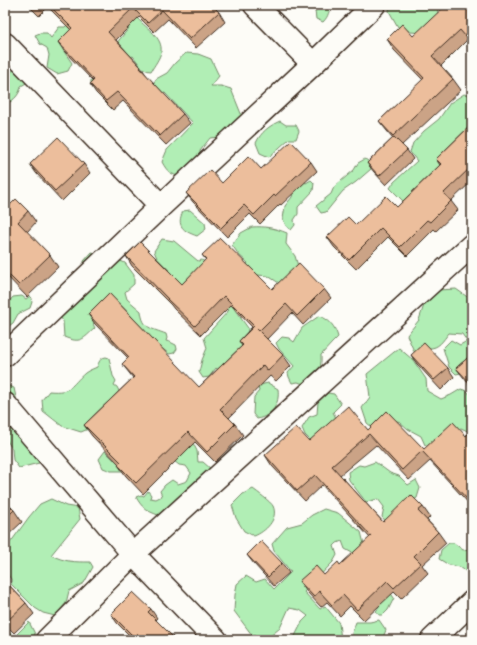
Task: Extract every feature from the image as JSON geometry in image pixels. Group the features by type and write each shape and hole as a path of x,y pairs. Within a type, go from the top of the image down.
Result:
{"street":[{"path":"255,5 313,64"},
{"path":"5,355 374,5"},
{"path":"5,44 161,206"},
{"path":"47,640 133,554 472,245"},
{"path":"5,404 133,554 216,640"},
{"path":"432,640 472,602"}],"green space":[{"path":"318,5 333,5 323,22 316,19 315,11 320,7"},
{"path":"390,5 437,5 437,20 422,33 411,32 398,27 389,11"},
{"path":"133,12 160,42 161,52 151,71 145,70 133,56 91,85 91,80 115,45 129,28 118,13"},
{"path":"116,13 93,21 63,50 72,63 68,71 57,74 47,68 49,55 47,48 40,44 35,35 47,33 51,38 59,27 65,27 78,14"},
{"path":"186,53 198,54 211,59 219,76 211,86 221,86 231,89 244,121 230,136 210,138 200,151 201,163 182,178 170,172 162,162 167,150 193,123 165,93 158,94 152,86 156,79 167,73"},
{"path":"25,60 30,81 21,86 19,93 10,102 5,100 5,79"},
{"path":"464,94 472,96 472,135 442,164 409,204 403,201 390,188 394,182 417,161 410,152 413,143 424,131 439,119 450,103"},
{"path":"280,121 286,125 296,125 299,131 296,139 289,139 269,157 260,153 256,143 258,139 272,125"},
{"path":"365,159 371,163 371,169 343,191 326,212 321,213 316,206 331,194 334,187 354,170 358,163"},
{"path":"302,180 306,183 311,180 314,183 313,191 298,207 298,214 294,220 295,225 291,230 286,226 283,219 285,206 292,197 295,187"},
{"path":"190,210 205,223 206,229 197,236 185,230 180,221 183,211"},
{"path":"252,227 270,228 287,233 286,244 295,256 298,266 279,283 268,276 258,275 233,298 235,310 248,328 247,337 252,344 223,374 216,368 209,377 203,378 199,372 207,348 204,338 229,310 219,298 162,278 169,270 157,258 154,251 162,239 174,241 198,261 202,260 205,262 226,285 248,263 239,255 232,245 241,233"},
{"path":"92,252 114,258 125,263 134,275 134,284 125,292 127,299 141,311 146,325 166,334 166,341 176,345 177,349 174,353 169,354 159,346 121,305 116,302 93,324 95,328 84,338 74,340 64,337 63,321 58,314 86,285 84,261"},
{"path":"456,289 472,302 472,366 461,373 456,374 449,367 443,348 451,340 460,345 467,341 462,334 449,333 438,346 428,348 416,356 407,335 419,320 426,299 438,290"},
{"path":"22,296 26,299 30,296 32,302 30,308 18,314 13,323 6,328 5,306 13,297"},
{"path":"319,316 326,319 331,324 338,337 321,355 320,369 306,385 298,382 292,383 288,373 294,366 279,349 276,343 282,337 289,338 294,342 302,328"},
{"path":"399,348 413,360 426,379 427,391 441,399 461,389 467,391 472,397 472,433 461,428 443,436 431,445 425,445 421,436 408,429 400,422 392,419 373,428 367,423 362,408 370,397 367,374"},
{"path":"106,357 109,358 113,376 116,381 114,385 117,387 121,395 98,425 81,432 62,426 43,411 42,400 49,391 67,390 85,373 97,367 101,359"},
{"path":"268,383 278,389 278,400 271,412 257,419 253,414 254,397 259,391 258,387 260,385"},
{"path":"7,385 14,388 19,411 46,446 39,463 19,468 13,460 12,449 5,437 5,386"},
{"path":"328,393 334,394 341,404 333,412 336,418 314,444 305,435 302,428 309,417 317,414 318,402"},
{"path":"192,441 197,451 198,462 203,462 211,469 207,476 198,480 185,490 181,499 158,515 148,510 140,504 136,497 141,495 144,496 148,491 151,495 150,498 156,499 162,496 160,491 172,480 178,484 187,481 191,473 186,466 179,465 174,461"},
{"path":"105,451 114,460 120,453 128,471 111,471 103,468 99,459"},
{"path":"375,462 390,473 399,476 408,485 416,480 420,488 417,498 412,501 390,526 382,517 384,507 378,499 366,502 349,480 348,472 359,465 364,466"},
{"path":"253,489 272,504 274,511 273,520 270,524 254,536 244,531 236,518 232,505 243,494"},
{"path":"51,499 66,506 78,508 80,519 51,555 70,561 90,562 93,567 84,583 69,591 66,603 55,616 43,613 35,608 11,584 11,579 5,571 5,549 40,504"},
{"path":"324,509 338,513 361,532 364,544 356,555 345,549 342,541 337,543 334,546 337,555 333,562 304,592 320,609 325,606 339,623 341,640 293,640 302,622 308,616 300,610 289,608 280,628 268,638 252,635 234,611 237,584 246,576 256,582 265,579 274,589 291,572 274,551 272,544 287,527 302,523 312,515"},
{"path":"449,543 454,543 463,550 470,549 472,552 472,569 468,573 460,567 449,565 439,559 441,550"},
{"path":"388,589 394,598 388,610 383,615 379,615 376,611 380,606 366,590"},
{"path":"379,620 386,630 382,640 353,640 352,633 356,622 370,622"},
{"path":"29,622 35,634 31,640 5,640 5,629 14,637"}],"building":[{"path":"49,5 212,5 219,12 190,39 162,10 148,23 133,8 108,32 183,114 160,136 117,92 106,101 90,84 94,80 58,42 72,28"},
{"path":"446,5 472,5 472,32 466,37 460,30 432,56 453,79 393,136 379,121 424,78 387,39 402,24 413,36"},
{"path":"472,124 472,166 444,193 451,201 430,222 427,220 400,247 381,228 349,260 327,237 348,217 356,225 386,196 397,207 441,164 436,159"},
{"path":"58,137 84,164 55,191 30,164"},
{"path":"394,137 407,150 379,176 367,163"},
{"path":"291,141 311,162 254,215 244,205 221,228 186,193 210,170 222,183 249,156 261,169"},
{"path":"16,199 28,211 18,222 50,255 19,285 5,271 5,206 7,208"},
{"path":"220,238 272,289 299,263 324,289 297,316 286,304 259,331 224,296 195,326 126,256 140,242 182,284 206,259 202,255"},
{"path":"109,293 199,387 243,345 239,341 254,326 283,355 268,371 263,365 220,409 235,424 207,452 188,432 136,483 118,465 121,462 84,425 134,377 122,364 129,357 88,314"},
{"path":"424,343 448,368 434,380 411,355"},
{"path":"472,354 472,385 456,368"},
{"path":"348,406 368,430 387,411 424,449 453,422 466,436 472,430 472,498 469,501 422,451 402,470 369,434 332,466 383,522 411,495 423,507 418,511 438,532 414,556 421,563 394,588 387,581 357,610 343,595 332,605 319,591 314,597 299,581 316,566 324,575 338,562 340,565 371,536 315,475 297,491 265,455 296,427 309,441"},
{"path":"5,501 14,510 5,519"},
{"path":"261,541 282,563 268,577 247,555"},
{"path":"5,581 26,603 6,622 5,621"},
{"path":"133,592 151,609 148,612 176,640 137,640 111,614"},
{"path":"472,635 472,640 467,640"}]}
